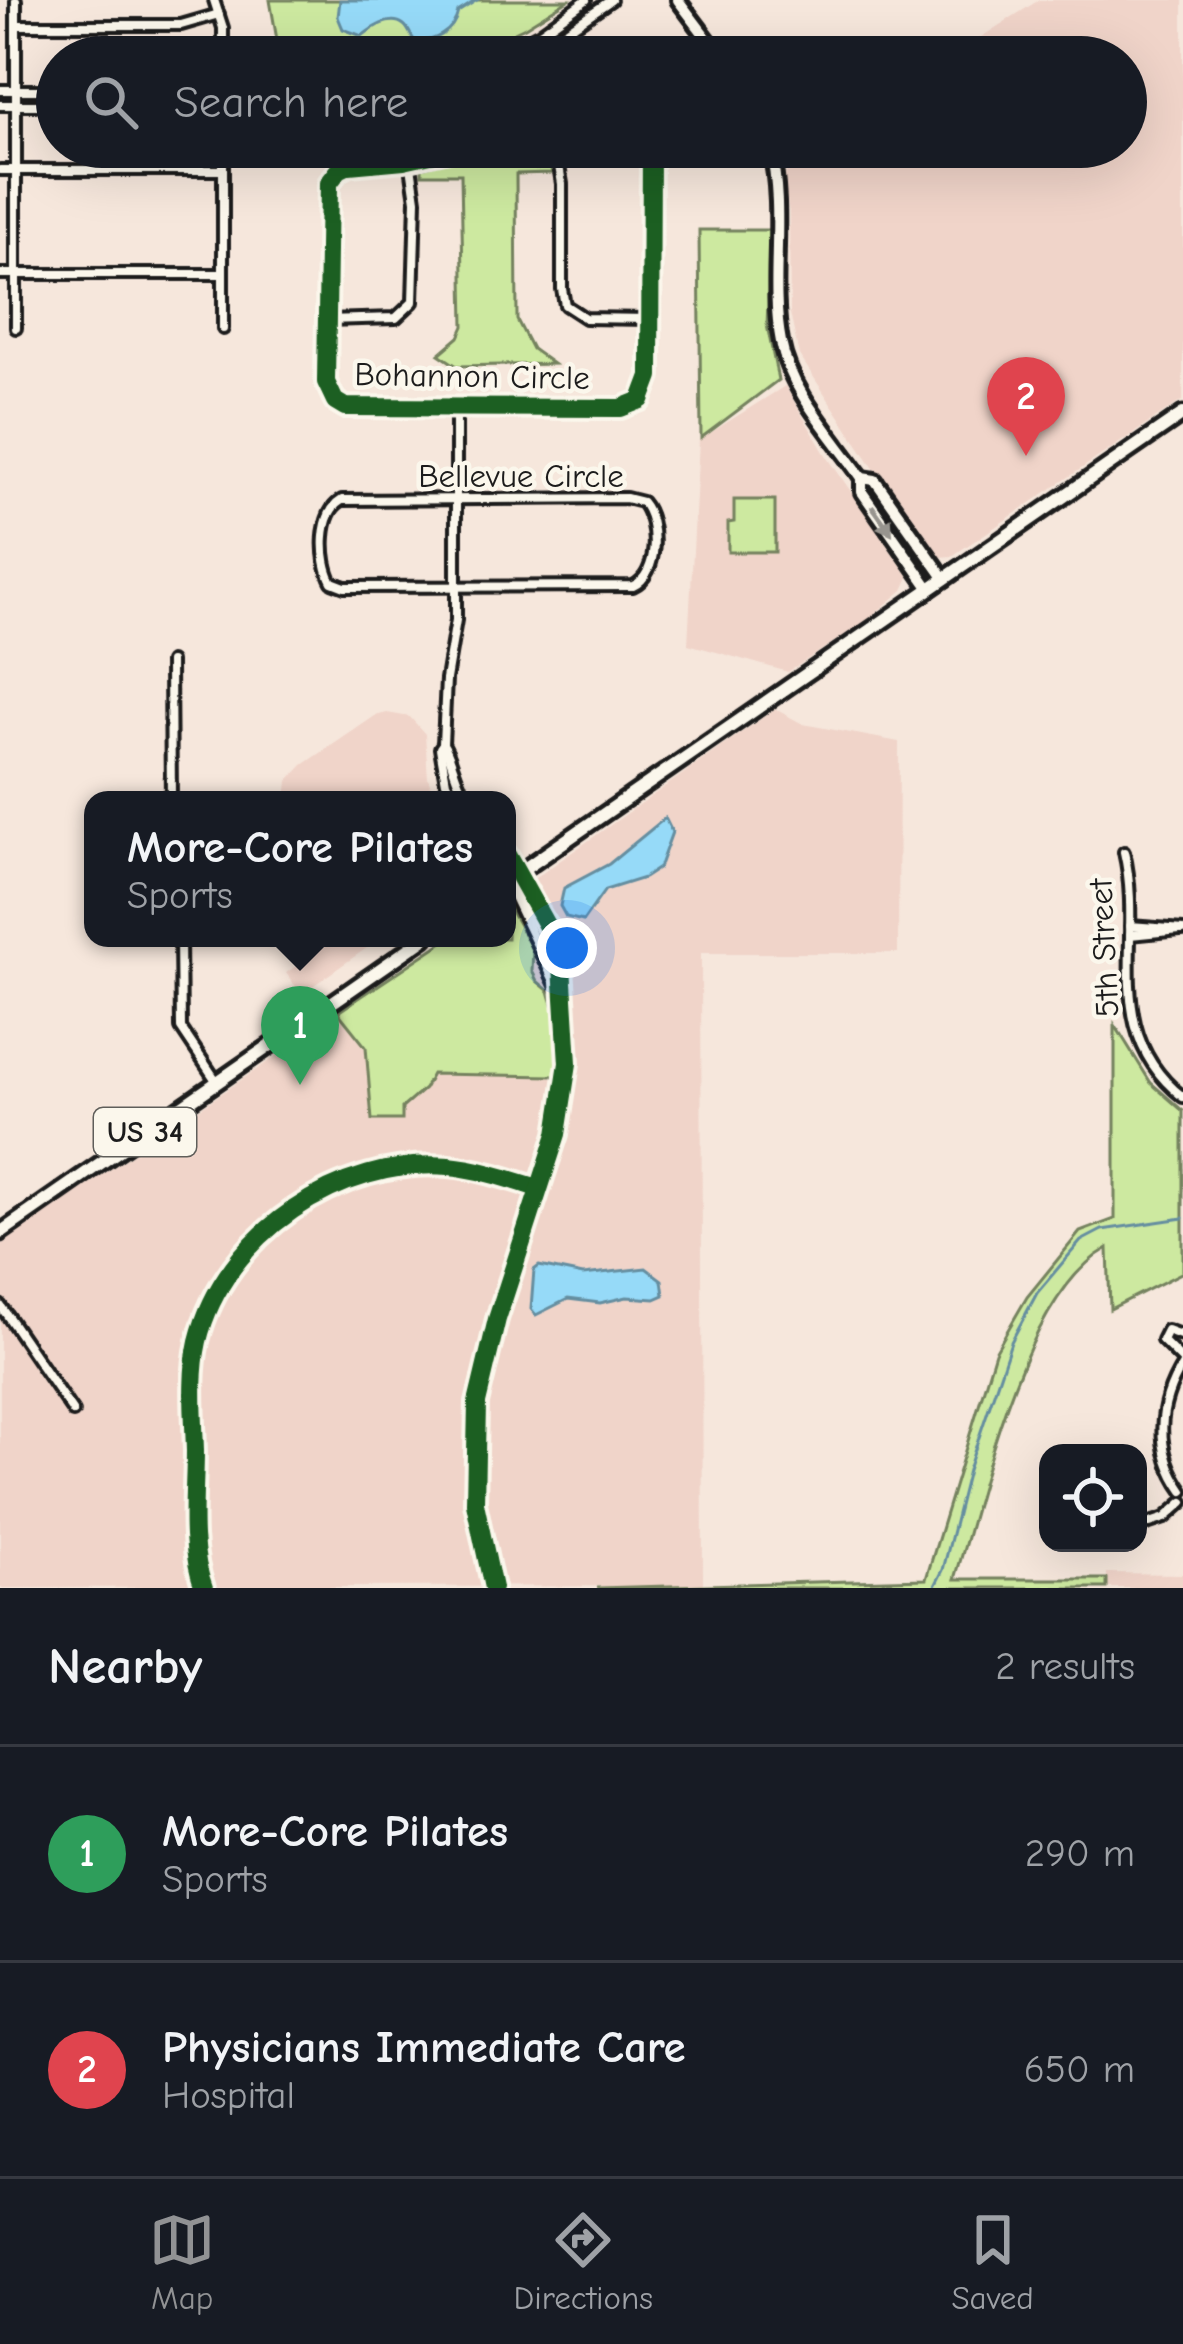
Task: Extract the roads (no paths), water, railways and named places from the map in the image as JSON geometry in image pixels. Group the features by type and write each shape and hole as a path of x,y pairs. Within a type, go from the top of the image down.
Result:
{"main road":[{"path":"516,876 1183,414"},
{"name":"US 34","path":"0,1233 412,947"}],"street":[{"path":"16,0 16,328"},
{"path":"214,0 222,36"},
{"path":"534,36 586,0"},
{"path":"559,36 611,0"},
{"path":"678,0 705,36"},
{"path":"16,25 181,25 219,14"},
{"path":"0,90 36,90"},
{"path":"0,105 36,105"},
{"name":"Bohannon Circle","path":"343,168 329,183 326,382 341,405 357,410 621,408 635,404 650,386 651,168"},
{"path":"326,320 396,318 413,302 416,200 411,168"},
{"path":"559,168 566,305 585,318 650,319"},
{"path":"773,168 780,216 781,342 788,365 862,478 862,492 929,590"},
{"path":"0,170 223,170 223,329"},
{"path":"0,274 223,274"},
{"path":"453,791 448,748 443,744 456,587 456,410"},
{"path":"862,478 875,480 945,579"},
{"name":"Bellevue Circle","path":"632,498 648,508 651,568 638,585 456,587 345,587 332,582 326,568 326,518 337,502 632,498"},
{"path":"170,662 171,791"},
{"path":"450,781 459,791"},
{"name":"5th Street","path":"1124,852 1130,885 1133,1025 1157,1073 1183,1097"},
{"path":"493,1588 475,1503 477,1404 484,1362 557,1134 567,1080 564,1001 556,950 516,887"},
{"path":"516,891 564,1001"},
{"path":"1130,930 1182,930"},
{"path":"180,947 182,1028 217,1082"},
{"path":"204,1588 195,1550 194,1361 212,1304 244,1254 294,1209 360,1176 392,1168 448,1166 538,1188"},
{"path":"0,1305 73,1412"},
{"path":"1183,1336 1167,1330 1162,1340 1183,1363 1163,1407 1161,1432 1167,1461 1183,1491"},
{"path":"1147,1525 1160,1521 1183,1502"}],"water":[{"path":"340,0 477,0 458,12 439,36 412,36 393,21 362,36 343,29 338,17"},
{"path":"665,818 672,832 659,868 644,878 605,890 583,921 566,917 560,906 564,888 609,864"},
{"path":"539,1266 583,1275 646,1268 662,1280 664,1295 600,1303 568,1299 536,1315 531,1309 534,1270"}],"waterway":[{"path":"934,1588 1011,1342 1037,1293 1081,1241 1102,1230 1183,1218"}],"place":[{"name":"Physicians Immediate Care","path":"1026,456"},
{"name":"More-Core Pilates","path":"300,1085"}]}
